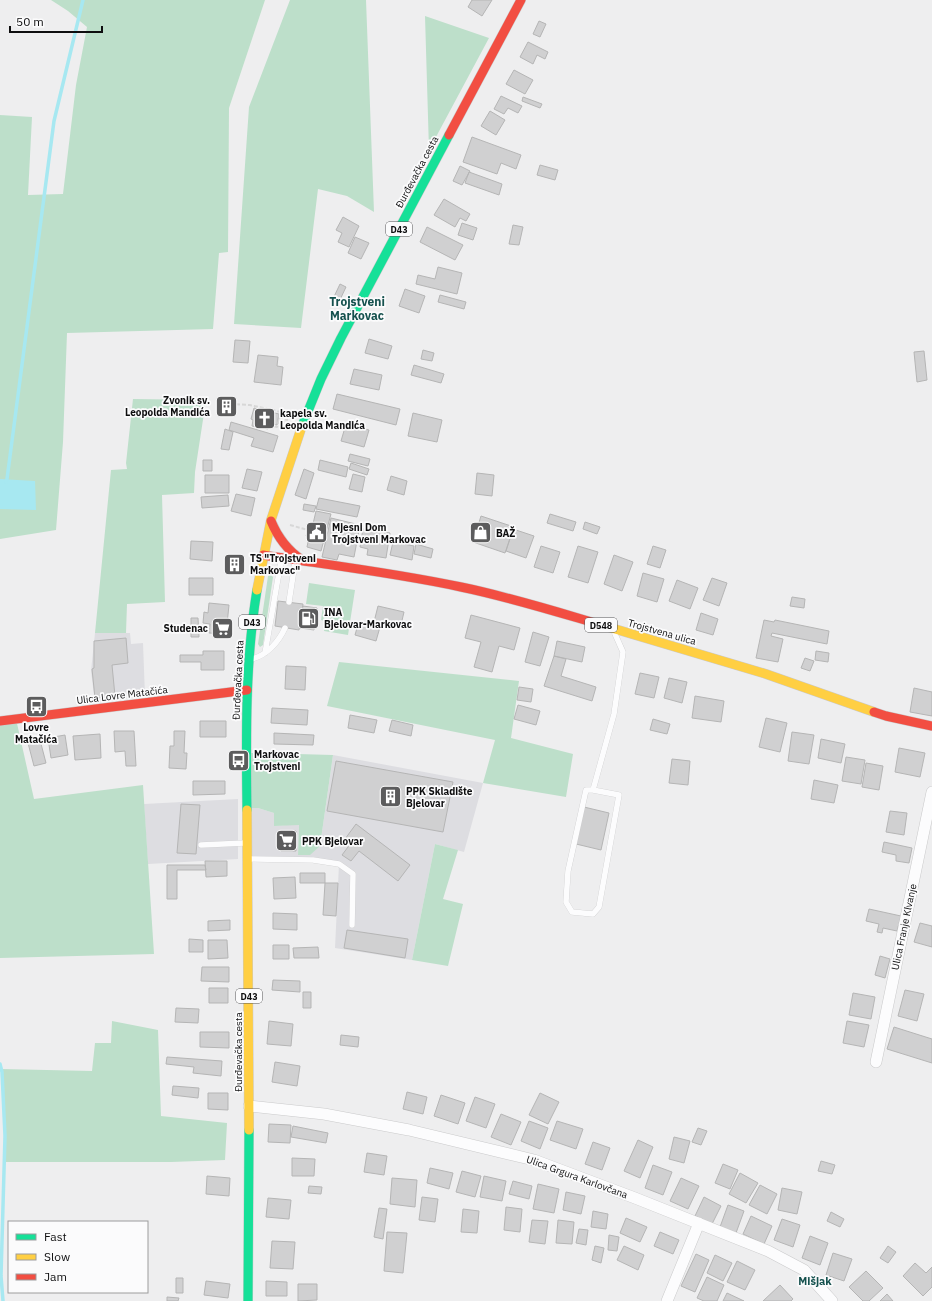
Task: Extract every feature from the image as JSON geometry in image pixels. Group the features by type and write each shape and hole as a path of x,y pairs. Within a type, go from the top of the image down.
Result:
{"main road":[{"name":"Đurđevačka cesta","path":"248,1301 250,1106 247,859 247,690 253,618 263,555 271,521 301,428 320,380 351,318 521,0"},
{"path":"271,521 275,532 284,547 300,560"},
{"name":"Trojstvena ulica","path":"263,555 390,574 462,587 536,606 766,674 886,716 932,726"},
{"name":"Ulica Lovre Matačića","path":"0,721 247,690"}],"street":[{"name":"Ulica Franje Klvanje","path":"876,1062 932,792"},
{"name":"Ulica Grgura Karlovčana","path":"250,1106 340,1117 409,1130 534,1160 768,1251 804,1270 832,1301"},
{"path":"667,1301 699,1223"}],"lane":[{"path":"265,653 282,558"},
{"path":"289,602 300,560"},
{"path":"249,659 257,658 265,653 281,638 285,628"},
{"path":"593,790 614,714 624,652 612,628"},
{"path":"586,790 593,790 619,795 599,907 593,914 572,912 566,902 568,871 586,790"},
{"path":"201,845 247,843"},
{"path":"247,859 313,860 339,864 353,874 352,925"}],"path":[{"path":"230,404 250,405 281,412 277,427 269,425"},
{"path":"279,418 293,422"},
{"path":"286,524 308,530"}],"shaded area":[{"path":"95,633 130,633 131,644 143,643 145,696 95,703 91,671"},
{"path":"333,755 483,783 464,852 435,844 412,960 335,948 339,864 247,859 247,808 258,808 274,813 274,826 299,824 298,855 320,846"},
{"path":"238,799 238,859 148,864 144,804"}],"green space":[{"path":"51,0 265,0 229,108 228,252 219,253 213,329 67,333 63,442 56,530 0,539 0,115 32,117 28,195 63,194 76,85 87,27 68,11"},
{"path":"290,0 366,0 374,212 347,196 318,189 301,328 234,324 249,107"},
{"path":"425,16 489,38 429,150"},
{"path":"133,399 206,400 195,472 194,493 162,495 165,602 127,604 126,633 95,633 111,470 127,469 126,463"},
{"path":"270,574 273,577 263,645 260,647 258,644 268,576"},
{"path":"309,583 355,590 348,635 324,631 325,621 321,620 323,606 306,604"},
{"path":"339,662 519,681 511,738 573,754 566,797 483,783 495,740 327,706"},
{"path":"16,719 34,799 143,785 154,954 0,958 0,722"},
{"path":"246,753 333,755 320,846 310,855 298,855 299,825 274,826 274,813 258,808 247,808"},
{"path":"435,844 458,850 443,899 463,904 448,966 412,960"},
{"path":"112,1021 158,1030 161,1116 227,1123 225,1160 171,1162 4,1162 5,1136 1,1069 92,1071 95,1043 111,1043"}],"water":[{"path":"0,479 35,481 36,510 0,509"}],"building":[{"path":"472,0 492,0 482,16 468,7"},
{"path":"539,21 546,24 540,37 533,34"},
{"path":"528,42 548,52 545,59 537,55 533,64 520,57"},
{"path":"514,70 533,80 525,94 506,84"},
{"path":"501,96 522,106 518,113 508,108 504,114 494,109"},
{"path":"523,97 542,104 540,108 522,101"},
{"path":"490,111 505,120 496,135 481,126"},
{"path":"472,137 521,155 516,169 501,163 497,174 463,162"},
{"path":"540,165 558,170 555,180 537,175"},
{"path":"460,166 470,171 462,185 453,181"},
{"path":"469,172 502,184 499,195 465,183"},
{"path":"444,199 470,214 466,221 460,218 455,227 434,215"},
{"path":"343,217 359,226 349,247 338,242 342,233 336,230"},
{"path":"462,223 477,228 473,240 458,235"},
{"path":"513,225 523,227 519,245 509,244"},
{"path":"427,227 463,245 455,260 420,242"},
{"path":"355,237 369,243 361,259 348,253"},
{"path":"438,267 462,273 457,294 416,284 418,275 435,279"},
{"path":"340,284 346,287 338,304 332,301"},
{"path":"405,289 425,296 419,313 399,306"},
{"path":"440,295 466,302 464,309 438,302"},
{"path":"369,339 392,346 388,359 365,353"},
{"path":"235,340 250,341 248,363 233,362"},
{"path":"423,350 434,353 432,361 421,359"},
{"path":"924,351 927,380 917,382 914,352"},
{"path":"258,355 278,357 277,366 283,367 281,385 254,382"},
{"path":"414,365 444,374 441,383 411,375"},
{"path":"354,369 382,375 379,390 350,384"},
{"path":"337,394 400,409 396,425 333,409"},
{"name":"Zvonik sv. Leopolda Mandića","path":"223,400 230,402 229,409 222,407"},
{"name":"kapela sv. Leopolda Mandića","path":"254,408 279,414 277,425 269,423 268,429 252,426 253,420 251,419"},
{"path":"413,413 442,420 437,442 408,436"},
{"path":"231,422 278,436 273,452 251,446 254,438 229,430"},
{"path":"346,424 369,430 364,447 341,441"},
{"path":"225,429 233,432 229,450 221,449"},
{"path":"350,454 370,459 368,466 348,461"},
{"path":"203,460 212,460 212,471 203,471"},
{"path":"320,460 348,467 346,477 318,470"},
{"path":"351,463 369,469 367,475 349,469"},
{"path":"247,469 262,472 257,491 242,488"},
{"path":"304,469 314,473 306,499 295,495"},
{"path":"477,473 494,475 492,496 475,494"},
{"path":"353,474 365,477 362,492 349,489"},
{"path":"205,475 229,475 229,493 205,493"},
{"path":"391,476 407,481 404,495 387,490"},
{"path":"236,494 255,498 251,516 231,511"},
{"path":"228,495 229,506 202,508 201,497"},
{"path":"319,498 360,506 357,517 316,509"},
{"path":"304,504 316,506 314,512 303,510"},
{"name":"Mjesni Dom Trojstveni Markovac","path":"316,511 331,514 321,551 307,547 309,537 306,536 310,523 313,524"},
{"path":"550,514 576,522 573,531 547,523"},
{"path":"481,516 514,527 505,553 473,542"},
{"path":"331,518 360,525 354,557 339,554 337,560 322,557"},
{"path":"585,522 600,527 597,534 583,529"},
{"path":"363,529 390,533 386,558 367,555 368,549 360,547"},
{"path":"513,529 534,536 526,558 506,551"},
{"path":"191,541 213,542 212,561 190,559"},
{"path":"393,542 414,546 412,560 390,555"},
{"path":"416,544 433,549 431,558 414,554"},
{"path":"541,546 560,552 553,573 534,567"},
{"path":"578,546 598,552 588,583 568,577"},
{"path":"653,546 666,550 660,568 647,564"},
{"path":"614,555 633,562 622,591 604,584"},
{"name":"TS \"Trojstveni Markovac\"","path":"232,560 239,561 239,567 232,567"},
{"path":"643,573 664,579 657,602 637,596"},
{"path":"189,578 213,578 213,595 189,595"},
{"path":"712,578 727,583 719,606 703,600"},
{"path":"677,580 698,588 690,609 669,601"},
{"path":"792,597 805,599 804,608 790,606"},
{"path":"278,601 303,604 299,630 275,626"},
{"path":"209,603 229,605 226,634 209,633 210,624 203,623 204,612 208,613"},
{"name":"INA Bjelovar-Markovac","path":"303,606 317,608 314,630 300,628"},
{"path":"378,606 404,612 400,629 374,622"},
{"path":"701,613 718,619 713,635 696,630"},
{"path":"471,615 520,628 514,650 499,646 492,672 474,667 481,642 465,638"},
{"path":"191,618 198,618 199,637 191,637"},
{"path":"764,620 774,622 775,620 829,631 827,644 772,633 771,636 783,639 778,662 756,658"},
{"path":"359,621 380,627 376,641 355,635"},
{"path":"533,632 549,637 540,666 525,662"},
{"path":"126,638 128,663 112,665 115,696 95,698 92,669 94,668 94,641"},
{"path":"557,641 585,647 582,662 554,656"},
{"path":"203,651 224,651 224,670 201,670 201,662 180,662 180,655 203,655"},
{"path":"816,651 829,653 828,662 815,660"},
{"path":"554,656 566,659 561,676 596,687 592,701 544,686"},
{"path":"805,658 814,661 810,671 801,668"},
{"path":"286,666 306,667 305,690 285,689"},
{"path":"640,673 659,677 654,698 635,694"},
{"path":"669,678 687,682 682,703 664,698"},
{"path":"519,687 533,689 531,702 517,700"},
{"path":"914,688 932,692 932,716 910,712"},
{"path":"695,696 724,701 721,722 692,718"},
{"path":"518,705 540,711 536,725 514,719"},
{"path":"272,708 308,710 307,725 271,723"},
{"path":"350,715 377,720 374,733 348,728"},
{"path":"766,718 787,723 780,752 759,747"},
{"path":"653,719 670,724 667,734 650,730"},
{"path":"392,720 413,725 411,736 389,731"},
{"path":"200,721 226,721 226,737 200,737"},
{"path":"114,731 134,731 136,766 126,766 125,751 115,752"},
{"path":"174,731 185,731 184,753 187,753 186,769 169,768 170,746 174,746"},
{"path":"792,732 814,735 809,764 788,761"},
{"path":"274,733 314,735 313,745 274,744"},
{"path":"100,734 101,758 75,760 73,736"},
{"path":"65,735 68,755 51,758 48,738"},
{"path":"821,739 845,744 841,763 818,758"},
{"path":"40,740 46,763 34,766 28,743"},
{"path":"899,748 925,753 920,777 895,772"},
{"path":"846,757 865,760 861,784 842,781"},
{"path":"672,759 690,761 688,785 669,783"},
{"name":"PPK Skladište Bjelovar","path":"336,761 453,782 443,832 327,811"},
{"path":"866,763 883,766 879,790 862,787"},
{"path":"814,780 838,785 834,803 811,799"},
{"path":"193,781 225,781 225,794 193,795"},
{"path":"181,804 200,805 196,854 177,853"},
{"path":"584,807 609,813 601,850 576,844"},
{"path":"890,811 907,813 904,835 886,832"},
{"path":"356,824 410,865 398,881 359,851 351,861 342,855 351,843 345,839"},
{"path":"281,831 296,831 296,851 281,851"},
{"path":"884,842 912,848 909,863 896,861 896,855 882,852"},
{"path":"205,861 227,861 227,876 206,877"},
{"path":"167,865 205,865 206,870 177,870 177,899 167,899"},
{"path":"300,873 325,873 325,883 300,883"},
{"path":"295,877 296,898 274,899 273,878"},
{"path":"325,883 338,883 336,916 323,915"},
{"path":"869,909 901,916 897,931 883,928 882,933 877,932 879,924 866,921"},
{"path":"273,913 297,914 297,930 273,929"},
{"path":"230,920 230,930 208,931 208,921"},
{"path":"920,923 932,926 932,947 914,942"},
{"path":"347,930 408,939 405,958 344,948"},
{"path":"189,939 203,940 203,952 189,952"},
{"path":"208,940 227,940 228,958 208,959"},
{"path":"273,945 289,945 289,959 273,959"},
{"path":"318,947 319,958 294,958 293,948"},
{"path":"880,956 890,959 885,978 875,975"},
{"path":"202,967 229,967 229,982 201,981"},
{"path":"273,980 300,981 300,992 272,990"},
{"path":"209,988 228,988 228,1003 209,1003"},
{"path":"905,990 924,994 917,1021 898,1016"},
{"path":"303,992 311,992 311,1008 303,1008"},
{"path":"853,993 875,997 871,1019 849,1015"},
{"path":"176,1008 199,1009 198,1023 175,1022"},
{"path":"269,1021 293,1024 291,1046 267,1044"},
{"path":"847,1021 869,1025 864,1047 843,1043"},
{"path":"894,1027 932,1039 932,1063 887,1049"},
{"path":"200,1032 229,1032 229,1048 200,1047"},
{"path":"341,1035 359,1037 358,1047 340,1045"},
{"path":"167,1057 222,1061 221,1076 193,1073 194,1067 166,1064"},
{"path":"275,1062 300,1066 297,1086 272,1082"},
{"path":"173,1086 199,1088 198,1098 172,1095"},
{"path":"407,1092 427,1097 423,1114 403,1109"},
{"path":"208,1093 228,1093 228,1110 208,1109"},
{"path":"540,1093 559,1102 548,1124 529,1115"},
{"path":"441,1095 465,1103 458,1124 434,1116"},
{"path":"475,1097 495,1104 486,1128 466,1121"},
{"path":"501,1114 521,1122 511,1145 491,1137"},
{"path":"529,1121 548,1128 540,1149 521,1141"},
{"path":"557,1121 583,1129 576,1149 550,1140"},
{"path":"269,1124 291,1125 290,1143 268,1142"},
{"path":"293,1126 328,1133 326,1143 291,1137"},
{"path":"698,1128 707,1131 701,1145 692,1142"},
{"path":"674,1137 690,1141 684,1163 669,1159"},
{"path":"638,1140 653,1147 640,1178 624,1171"},
{"path":"593,1142 610,1148 602,1170 585,1164"},
{"path":"367,1153 387,1156 384,1175 364,1172"},
{"path":"292,1158 315,1159 314,1176 292,1176"},
{"path":"821,1161 835,1165 832,1174 818,1171"},
{"path":"723,1164 738,1170 730,1189 715,1183"},
{"path":"653,1165 672,1172 663,1195 645,1188"},
{"path":"430,1168 453,1173 449,1189 427,1183"},
{"path":"462,1171 481,1176 475,1197 456,1192"},
{"path":"740,1173 758,1183 746,1203 729,1194"},
{"path":"207,1176 230,1178 229,1196 206,1194"},
{"path":"484,1176 506,1181 502,1201 480,1197"},
{"path":"392,1178 417,1180 415,1207 390,1204"},
{"path":"681,1178 699,1186 688,1209 670,1201"},
{"path":"513,1181 532,1186 529,1199 509,1194"},
{"path":"538,1184 559,1189 554,1213 533,1209"},
{"path":"760,1185 777,1194 767,1214 749,1205"},
{"path":"309,1186 322,1187 321,1194 308,1193"},
{"path":"782,1188 802,1192 797,1214 778,1210"},
{"path":"566,1192 585,1196 581,1214 563,1210"},
{"path":"422,1197 438,1199 435,1222 419,1220"},
{"path":"704,1197 721,1206 712,1224 695,1216"},
{"path":"268,1198 291,1200 289,1219 266,1217"},
{"path":"728,1205 744,1211 736,1233 720,1227"},
{"path":"506,1207 522,1209 520,1232 504,1230"},
{"path":"379,1208 387,1209 383,1239 374,1237"},
{"path":"463,1209 479,1211 477,1233 461,1232"},
{"path":"593,1211 608,1214 606,1229 591,1227"},
{"path":"831,1212 844,1219 840,1227 827,1221"},
{"path":"751,1216 772,1226 764,1244 743,1234"},
{"path":"626,1218 647,1227 640,1242 620,1233"},
{"path":"782,1219 800,1225 793,1247 774,1240"},
{"path":"532,1220 548,1221 545,1244 529,1242"},
{"path":"558,1220 574,1222 572,1244 556,1243"},
{"path":"579,1229 588,1230 586,1245 576,1243"},
{"path":"387,1232 407,1233 403,1273 384,1271"},
{"path":"660,1232 679,1240 673,1254 654,1246"},
{"path":"609,1235 619,1237 617,1251 608,1250"},
{"path":"810,1236 828,1243 820,1265 802,1258"},
{"path":"272,1241 295,1242 293,1269 270,1268"},
{"path":"595,1246 604,1248 601,1263 592,1260"},
{"path":"624,1246 644,1255 638,1270 617,1260"},
{"path":"888,1246 896,1252 888,1263 880,1258"},
{"path":"833,1253 852,1259 844,1281 826,1275"},
{"path":"696,1254 709,1260 695,1292 681,1286"},
{"path":"715,1255 732,1263 723,1281 707,1273"},
{"path":"737,1261 755,1270 745,1290 727,1282"},
{"path":"915,1263 926,1273 932,1267 932,1287 923,1296 903,1276"},
{"path":"866,1271 883,1288 869,1301 863,1301 849,1287"},
{"path":"707,1277 724,1285 717,1301 704,1301 697,1298"},
{"path":"176,1278 183,1278 183,1293 176,1293"},
{"path":"206,1281 230,1284 228,1298 204,1295"},
{"path":"266,1281 287,1282 287,1296 266,1296"},
{"path":"298,1284 317,1284 317,1300 298,1301"},
{"path":"780,1285 793,1299 791,1301 763,1301"},
{"path":"727,1293 744,1301 723,1301"},
{"path":"887,1294 893,1301 880,1301"},
{"path":"167,1297 179,1298 178,1301 167,1301"}],"waterway":[{"path":"6,482 54,121 83,0"},
{"path":"0,1064 2,1072 5,1136 1,1276 3,1301"}],"traffic: fast":[{"path":"302,426 321,379 341,338 449,135"},
{"path":"247,810 248,672 257,590"},
{"path":"248,1301 249,1130"}],"traffic: slow":[{"path":"257,590 271,520 302,426"},
{"path":"605,626 766,674 874,712"},
{"path":"247,810 249,1130"}],"traffic: jam":[{"path":"449,135 521,0"},
{"path":"271,521 284,543 302,560"},
{"path":"263,555 387,573 437,582 515,600 605,626"},
{"path":"0,721 247,690"},
{"path":"874,712 932,726"}],"place":[{"name":"Zvonik sv. Leopolda Mandića","path":"226,406"},
{"name":"kapela sv. Leopolda Mandića","path":"265,419"},
{"name":"Mjesni Dom Trojstveni Markovac","path":"316,533"},
{"name":"BAŽ","path":"481,533"},
{"name":"TS \"Trojstveni Markovac\"","path":"235,564"},
{"name":"INA Bjelovar-Markovac","path":"308,618"},
{"name":"Studenac","path":"223,628"},
{"name":"Lovre Matačića","path":"36,707"},
{"name":"Markovac Trojstveni","path":"238,760"},
{"name":"PPK Skladište Bjelovar","path":"390,797"},
{"name":"PPK Bjelovar","path":"286,841"}],"district":[{"name":"Trojstveni Markovac","path":"357,308"},
{"name":"Mišjak","path":"815,1281"}]}
